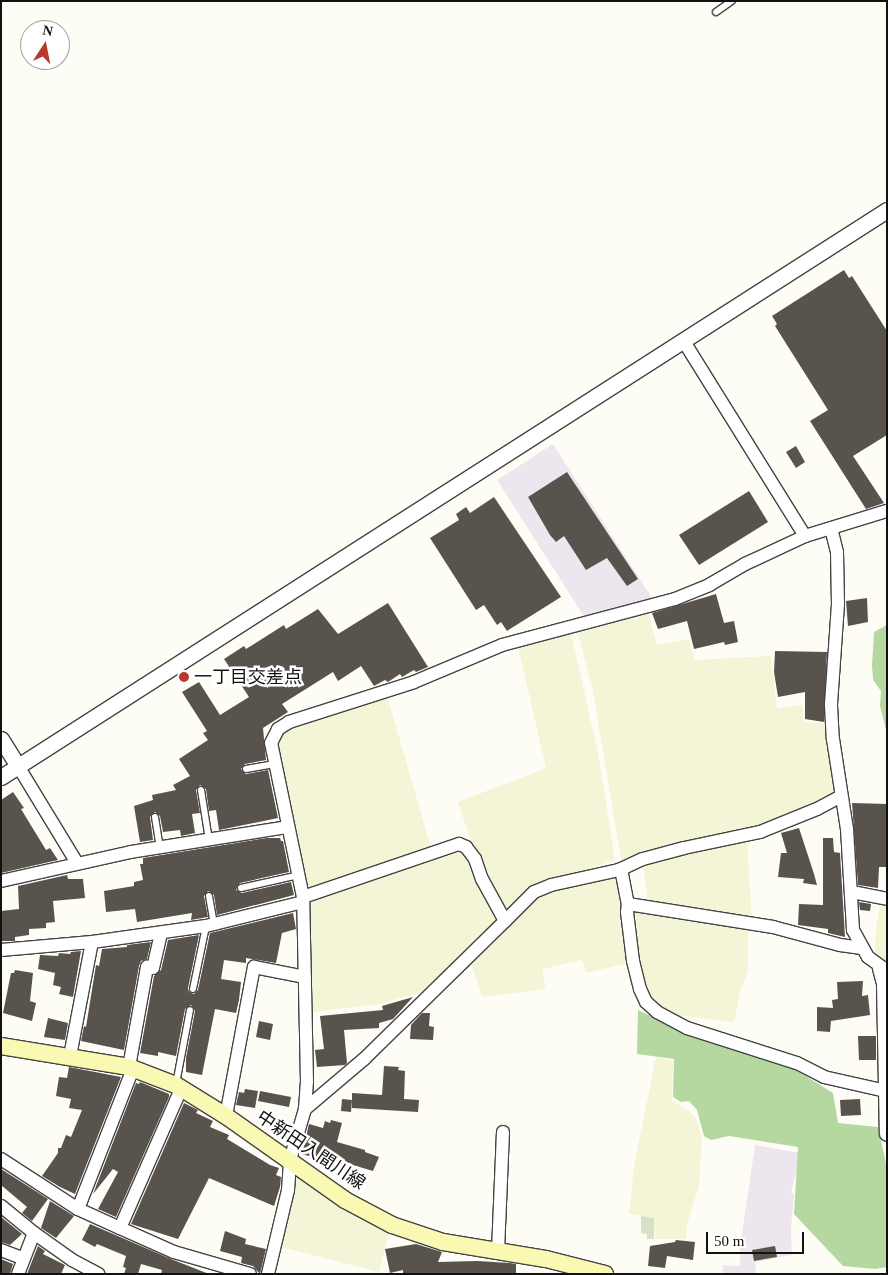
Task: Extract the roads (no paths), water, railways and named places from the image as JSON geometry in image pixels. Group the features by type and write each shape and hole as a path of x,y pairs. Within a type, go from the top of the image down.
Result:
{"main road":[{"name":"中新田入間川線","path":"1,1046 31,1052 70,1056 131,1068 178,1087 226,1116 345,1200 392,1225 443,1242 546,1259 606,1274"}],"street":[{"path":"1,777 887,210"},
{"path":"683,340 806,536"},
{"path":"268,1274 288,1190 290,1160 305,1109 307,1035 303,899 287,827 271,738 278,729 289,722 414,682 502,645 675,599 710,585 753,560 806,536 887,511"},
{"path":"831,528 837,552 838,604 832,722 847,829 852,892 852,930 868,957 884,970 887,1133"},
{"path":"1,739 77,863"},
{"path":"305,1109 364,1059 534,892 551,885 621,869 643,859 684,848 760,832 817,809 841,796"},
{"path":"1,881 77,863 160,847 287,827"},
{"path":"1,950 92,942 210,925 303,899 459,844 466,847 475,859 482,879 505,921"},
{"path":"621,869 640,989 646,1002 657,1012 687,1028 797,1063 831,1079 886,1090"},
{"path":"852,892 887,900"},
{"path":"628,904 774,927 840,945 862,948"},
{"path":"78,1209 131,1068 147,967 153,968 161,932"},
{"path":"70,1056 92,942"},
{"path":"226,1116 254,967 305,977"},
{"path":"120,1228 178,1087"},
{"path":"498,1251 503,1132"},
{"path":"1,1159 78,1209 174,1252 250,1274"},
{"path":"1,1206 34,1233 72,1260 98,1274"},
{"path":"18,1274 22,1258 34,1233"},
{"path":"1,1250 22,1258"}],"lane":[{"path":"716,12 732,1"},
{"path":"246,769 275,764"},
{"path":"201,790 209,840"},
{"path":"155,817 160,847"},
{"path":"242,888 299,875"},
{"path":"194,989 210,925 209,896"},
{"path":"178,1087 190,1010"}],"place":[{"name":"一丁目交差点","path":"184,677"}]}
